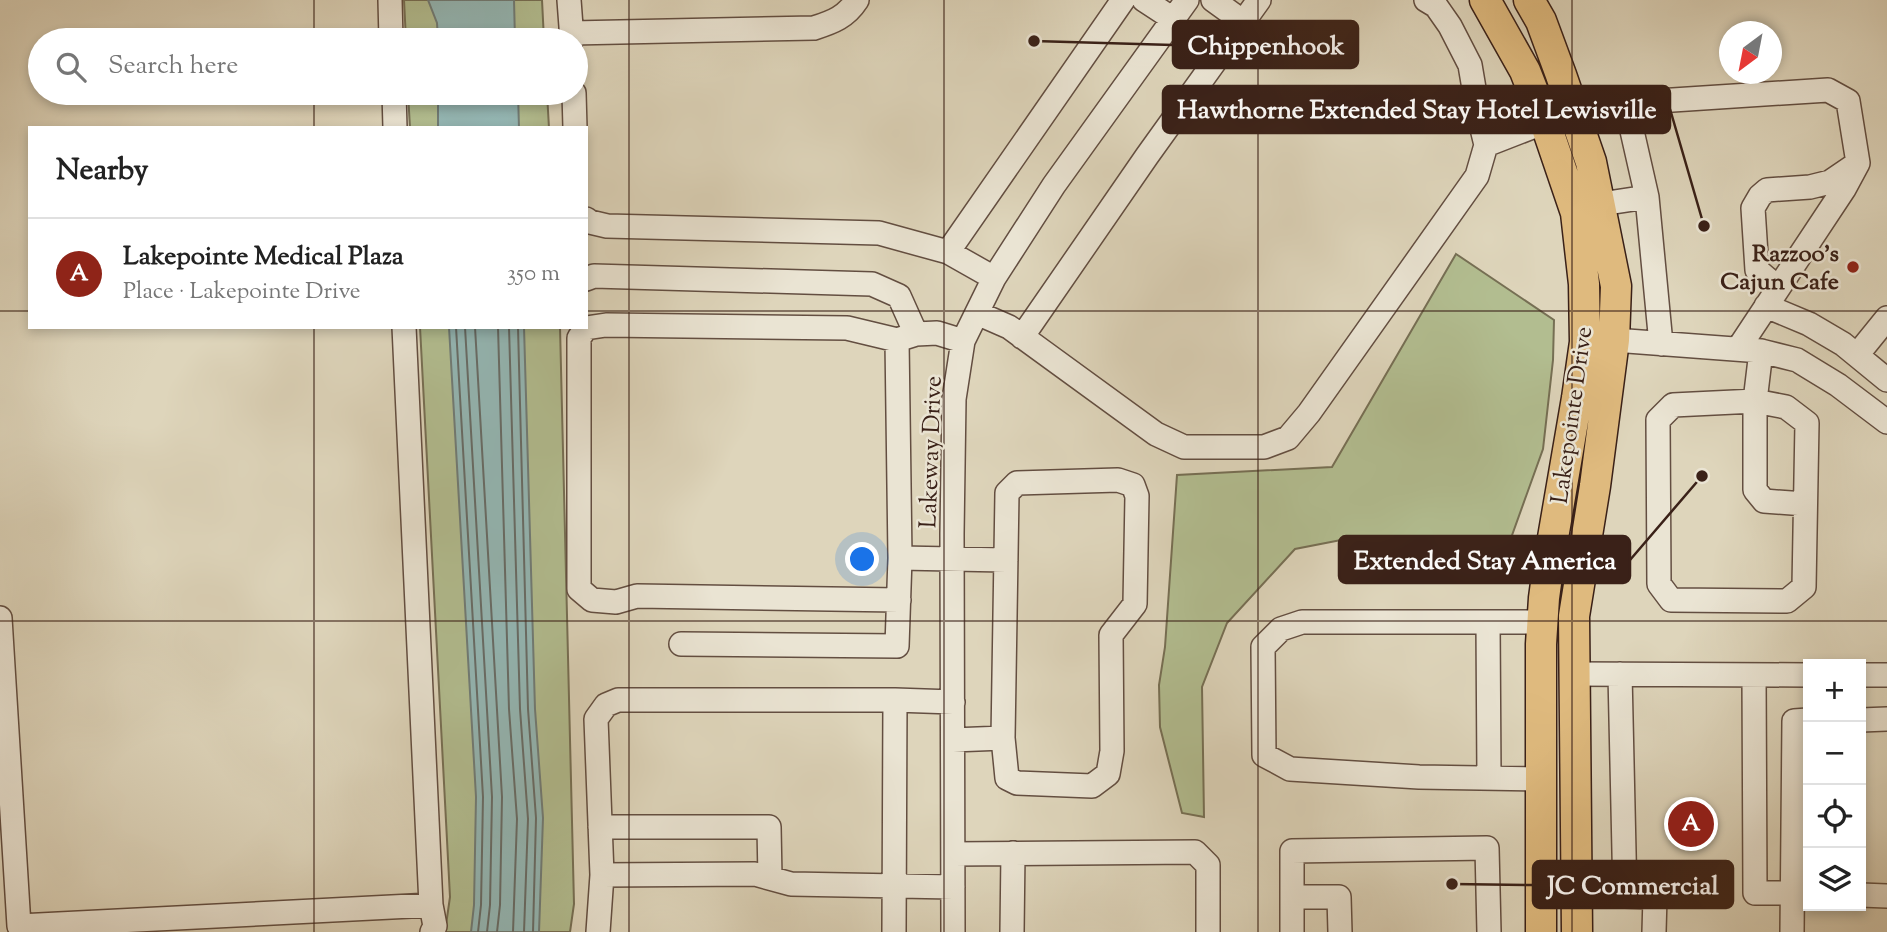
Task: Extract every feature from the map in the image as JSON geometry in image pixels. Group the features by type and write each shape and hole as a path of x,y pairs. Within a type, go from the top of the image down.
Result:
{"main road":[{"name":"Lakepointe Drive","path":"1485,0 1525,71 1545,122 1576,214 1584,284 1585,342 1549,561 1541,645 1541,932"},
{"name":"Lakepointe Drive","path":"1529,0 1541,21 1591,162 1616,286 1614,340 1595,486 1574,615 1577,932"},
{"path":"1585,342 1614,340"}],"street":[{"path":"390,0 391,28"},
{"path":"569,0 571,28"},
{"path":"588,36 814,28 837,20 857,0"},
{"path":"948,252 1123,0"},
{"path":"1144,0 1173,19"},
{"name":"Lakeway Drive","path":"953,932 954,400 963,341 994,278 1054,185 1187,0"},
{"path":"1213,0 1242,21"},
{"path":"1022,337 1095,229 1259,0"},
{"path":"977,313 1009,327 1156,434 1184,447 1264,447 1287,438 1309,413 1477,176 1486,145 1470,65 1450,26 1436,6 1426,0"},
{"path":"1661,344 1647,197 1630,122 1642,102 1828,90 1848,101 1858,163 1844,189 1738,349"},
{"path":"394,105 395,126"},
{"path":"574,105 575,126"},
{"path":"1486,145 1545,122"},
{"path":"1858,163 1830,182 1810,187 1767,190 1760,196 1753,208 1757,270 1772,297 1843,344 1887,380"},
{"path":"1601,204 1647,197"},
{"path":"588,220 607,226 879,233 948,252 994,278"},
{"path":"588,278 594,276 872,284 898,296 906,337 897,646 681,644"},
{"path":"1857,355 1887,318"},
{"path":"588,328 606,325 847,328 906,337 937,333 963,341"},
{"path":"404,329 430,905 435,926 432,932"},
{"path":"584,329 579,338 579,589 592,600 616,602 637,596 899,600"},
{"path":"1614,340 1761,351 1797,360 1838,385 1887,422"},
{"path":"1761,351 1755,401 1755,489 1764,501 1805,505"},
{"path":"1755,401 1786,407 1807,423 1804,587 1787,601 1671,600 1659,584 1658,420 1673,405 1755,401"},
{"path":"1118,480 1133,485 1137,496 1135,604 1111,635 1112,751 1108,774 1092,786 1017,783 1007,778 1003,738 1007,493 1017,483 1118,480"},
{"path":"900,558 1006,560"},
{"path":"0,618 2,698 19,926 199,924 430,905"},
{"path":"1541,779 1419,777 1290,769 1264,755 1263,647 1281,629 1302,622 1543,622"},
{"path":"1488,622 1489,778"},
{"path":"1574,674 1803,675"},
{"path":"1620,674 1625,896 1655,897 1654,932"},
{"path":"1754,675 1755,893 1792,893"},
{"path":"1866,675 1887,675"},
{"path":"598,932 602,875 596,719 606,705 618,700 953,702"},
{"path":"894,932 895,700"},
{"path":"1866,720 1887,719"},
{"path":"1792,932 1794,720 1803,720"},
{"path":"953,740 1003,738"},
{"path":"600,827 769,827 770,878"},
{"path":"1292,932 1292,851 1488,848 1489,932"},
{"path":"953,853 1195,852 1208,865 1208,932"},
{"path":"1012,932 1013,853"},
{"path":"602,875 755,874 791,884 953,887"},
{"path":"1866,895 1887,896"},
{"path":"1292,897 1339,897 1340,932"}],"green space":[{"path":"404,0 542,0 543,28 405,28"},
{"path":"409,105 548,105 549,126 410,126"},
{"path":"1456,254 1554,320 1553,360 1543,449 1511,538 1452,545 1341,540 1295,549 1227,623 1202,687 1204,817 1182,813 1160,727 1159,685 1165,647 1177,475 1332,467"},
{"path":"420,329 560,329 574,904 570,932 445,932 450,897"}],"water":[{"path":"428,0 514,0 515,28 437,28"},
{"path":"438,105 518,105 519,126 438,126"},
{"path":"449,329 524,329 535,709 543,818 539,932 471,932 476,797"}],"place":[{"name":"Chippenhook","path":"1034,41"},
{"name":"Hawthorne Extended Stay Hotel Lewisville","path":"1704,226"},
{"name":"Razzoo's Cajun Cafe","path":"1853,267"},
{"name":"Extended Stay America","path":"1702,476"},
{"name":"Lakepointe Medical Plaza","path":"1691,824"},
{"name":"JC Commercial","path":"1452,884"}]}
